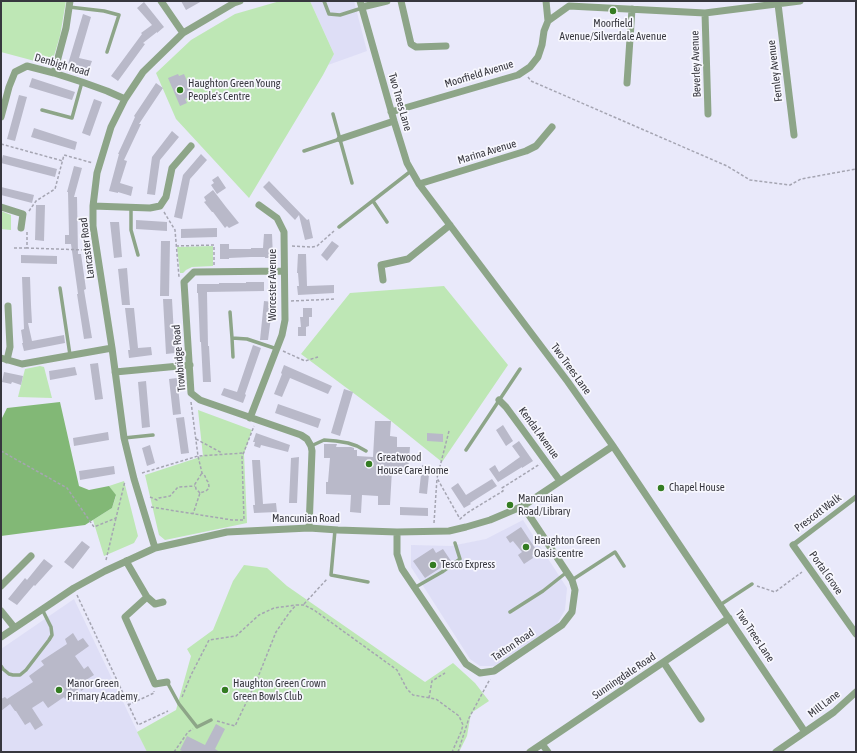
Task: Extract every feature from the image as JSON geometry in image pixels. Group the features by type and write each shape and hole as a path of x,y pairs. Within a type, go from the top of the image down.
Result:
{"street":[{"path":"161,1 183,34"},
{"path":"361,4 387,1"},
{"path":"401,1 411,44 416,47 446,46"},
{"path":"546,1 548,21"},
{"path":"548,21 567,3 632,9 705,13 800,1"},
{"name":"Lancaster Road","path":"155,548 134,479 124,438 93,226 97,173 111,127 125,99 143,72 183,34 236,2"},
{"path":"54,73 66,28 70,4"},
{"name":"Two Trees Lane","path":"361,4 391,112 407,163 411,171 419,184 568,382 613,446 805,732"},
{"name":"Fernley Avenue","path":"778,4 794,135"},
{"path":"627,83 632,9"},
{"name":"Beverley Avenue","path":"705,13 708,114"},
{"name":"Moorfield Avenue","path":"391,112 518,75 530,67 538,57 548,21"},
{"name":"Denbigh Road","path":"1,117 15,72 27,66 82,82 125,99"},
{"path":"340,139 394,121"},
{"name":"Marina Avenue","path":"419,184 526,151 536,146 552,127"},
{"path":"94,206 150,208 160,206 166,197 172,168 191,146"},
{"name":"Worcester Avenue","path":"250,418 279,350 285,320 284,232 277,218 259,205"},
{"path":"1,207 22,214 21,228"},
{"path":"383,280 381,265 408,259 450,225"},
{"name":"Trowbridge Road","path":"284,271 194,272 184,282 191,393 200,400 302,435 307,439 311,446"},
{"path":"8,306 10,347 4,359 22,364 112,348"},
{"path":"115,372 190,365"},
{"name":"Kendal Avenue","path":"499,400 506,407 560,481"},
{"path":"309,528 311,446"},
{"name":"Mancunian Road","path":"1,637 74,588 105,570 155,548 227,532 309,528 396,532 449,531 490,520 523,506 613,446"},
{"name":"Prescott Walk","path":"793,545 856,497"},
{"name":"Tatton Road","path":"396,532 397,554 402,569 466,664 480,673 494,671 562,625 572,612 575,590 572,580 523,506"},
{"name":"Portal Grove","path":"793,545 856,634"},
{"path":"1,586 31,556"},
{"path":"126,561 147,597 155,604 163,602"},
{"path":"147,597 125,617 155,684 167,682"},
{"path":"1,611 14,627"},
{"name":"Sunningdale Road","path":"530,752 729,618"},
{"path":"664,663 701,719"},
{"name":"Mill Lane","path":"776,752 834,712 856,692"},
{"path":"542,744 548,752"}],"lane":[{"path":"324,1 329,14 340,15 361,4"},
{"path":"70,4 119,15 108,52"},
{"path":"42,110 72,118 82,82"},
{"path":"333,114 352,183"},
{"path":"304,151 340,139"},
{"path":"339,227 411,171"},
{"path":"373,201 387,222"},
{"path":"131,208 131,230 138,255"},
{"path":"60,288 70,355"},
{"path":"230,312 233,357"},
{"path":"232,338 247,339 279,350"},
{"path":"466,450 520,369"},
{"path":"124,438 153,435"},
{"path":"311,446 324,440 336,441 348,443 366,451"},
{"path":"335,530 332,575 368,582"},
{"path":"414,588 442,572 460,559 455,543"},
{"path":"572,580 615,552 624,566"},
{"path":"510,612 543,591 567,572"},
{"path":"720,605 752,584"},
{"path":"1,666 9,674 20,675 26,670 49,640 52,635 51,627 42,609"},
{"path":"167,682 179,704 196,726 211,720"}],"path":[{"path":"523,72 531,81 727,166 750,180 790,185 801,179 856,169"},
{"path":"1,144 63,161"},
{"path":"28,212 36,201 55,189 64,154 100,165"},
{"path":"162,209 175,230 180,281"},
{"path":"288,246 317,246 339,227"},
{"path":"27,234 27,248"},
{"path":"176,246 214,245 214,267"},
{"path":"14,248 87,250"},
{"path":"289,301 336,299"},
{"path":"279,350 305,361 318,357"},
{"path":"190,397 198,456 202,473 205,476 209,486 206,491 200,493"},
{"path":"151,507 232,520 244,520 242,457 254,424"},
{"path":"434,523 437,478 449,431"},
{"path":"196,439 224,454"},
{"path":"1,451 67,488 94,527 116,518"},
{"path":"142,473 198,456 244,453"},
{"path":"437,478 460,519 467,513 503,491 502,488 542,463"},
{"path":"195,486 202,473"},
{"path":"106,560 125,481"},
{"path":"195,486 200,493"},
{"path":"150,497 157,500 159,498 170,496 178,487 195,486"},
{"path":"192,514 198,502 200,493"},
{"path":"752,584 774,592 808,567"},
{"path":"304,605 332,575"},
{"path":"74,588 138,725 168,711"},
{"path":"211,720 235,726 256,682 276,632 289,612 296,605"},
{"path":"179,704 191,675 209,640 236,636 259,615 274,608 304,605 314,610 397,670 407,689 413,694 436,699 459,716 463,725 452,752"},
{"path":"458,752 469,718 494,671"},
{"path":"429,698 432,681 445,673"},
{"path":"128,705 154,693 155,684"},
{"path":"174,752 188,732 196,726"}],"shaded area":[{"path":"310,1 354,1 367,51 328,65 334,54"},
{"path":"523,520 567,588 565,610 557,624 495,666 480,666 470,659 411,567 411,545 451,546 486,539"},
{"name":"Manor Green Primary Academy","path":"74,599 147,752 1,752 1,649"}],"green space":[{"path":"1,1 66,1 60,36 54,56 50,63 46,64 1,52"},
{"path":"280,1 310,1 334,54 323,75 249,198 176,119 156,73 191,40 235,14"},
{"path":"1,211 11,215 11,230 1,229"},
{"path":"213,246 213,266 192,267 183,273 180,273 177,247"},
{"path":"444,286 508,365 442,462 391,421 301,354 350,293"},
{"path":"40,366 44,367 52,398 18,397 25,369"},
{"path":"60,402 79,486 89,490 109,486 116,495 112,508 85,525 1,536 1,420 7,408"},
{"path":"198,410 252,430 244,454 247,523 165,540 159,535 145,475 203,456"},
{"path":"124,481 138,536 134,543 104,556 93,520 112,508 116,496 109,486"},
{"path":"244,565 267,568 287,586 425,682 453,663 475,683 489,701 471,713 467,736 459,752 147,752 137,732 176,710 191,656 187,649 213,630 233,581"}],"building":[{"path":"181,1 202,1 186,10"},
{"path":"144,2 164,27 143,43 145,44 118,81 111,76 142,34 141,33 152,25 137,8"},
{"path":"83,14 91,17 79,58 92,61 89,69 68,64"},
{"name":"Haughton Green Young People's Centre","path":"178,74 179,76 184,74 193,95 185,99 187,103 180,106 168,78"},
{"path":"32,78 75,92 72,100 29,87"},
{"path":"156,83 163,88 139,124 141,124 124,160 127,161 120,183 133,187 131,196 109,191 118,154 135,117 134,116"},
{"path":"19,95 27,97 15,141 7,139"},
{"path":"94,99 102,102 90,136 82,133"},
{"path":"34,128 77,142 75,150 31,137"},
{"path":"172,131 179,137 160,160 155,195 147,194 152,157"},
{"path":"201,154 207,160 190,179 182,219 174,217 183,175"},
{"path":"3,155 57,169 55,177 1,163"},
{"path":"74,166 82,168 74,197 77,197 78,254 81,254 86,289 84,290 92,338 84,339 71,244 65,244 65,235 69,235 67,192"},
{"path":"218,176 226,188 217,194 211,185 214,183 212,180"},
{"path":"269,181 307,220 309,219 313,238 305,240 299,215 295,220 263,187"},
{"path":"1,187 34,195 32,203 1,195"},
{"path":"213,190 239,223 229,228 227,226 225,228 204,202 206,201 204,197"},
{"path":"36,205 45,205 44,241 35,240"},
{"path":"136,220 167,222 167,231 136,229"},
{"path":"110,222 119,222 122,257 114,258"},
{"path":"217,228 217,237 181,238 181,229"},
{"path":"264,234 272,234 273,258 251,257 220,259 220,244 229,244 229,249 263,248"},
{"path":"161,241 170,241 169,296 160,296"},
{"path":"332,241 339,246 327,261 321,255"},
{"path":"298,254 306,254 307,286 334,285 334,293 298,295"},
{"path":"21,255 57,256 57,264 21,263"},
{"path":"127,268 130,305 122,305 118,269"},
{"path":"22,277 30,277 32,323 28,323 32,341 64,335 65,343 24,351 21,330 24,329"},
{"path":"264,282 264,291 207,292 208,346 211,382 203,382 197,284"},
{"path":"163,299 172,299 175,353 166,354"},
{"path":"264,301 273,302 268,340 260,340"},
{"path":"125,308 134,308 138,348 151,347 152,355 129,358 128,350 130,350"},
{"path":"303,308 312,308 312,317 309,317 309,326 306,327 306,336 298,336 298,327 301,327 300,317 303,317"},
{"path":"253,345 261,348 243,403 221,395 224,388 237,392"},
{"path":"98,363 103,399 95,400 90,364"},
{"path":"284,365 332,386 328,394 290,378 282,397 274,394"},
{"path":"75,367 77,375 50,380 49,371"},
{"path":"4,372 23,376 21,385 12,382 11,384 2,382"},
{"path":"177,378 181,414 173,415 169,379"},
{"path":"146,381 150,427 142,428 138,382"},
{"path":"344,389 353,392 340,436 331,433"},
{"path":"278,404 321,419 318,428 275,413"},
{"path":"184,417 189,453 181,454 176,418"},
{"name":"Greatwood House Care Home","path":"375,421 391,421 390,436 397,437 397,447 410,447 408,471 392,470 390,505 378,505 378,496 362,495 361,513 350,512 351,495 326,494 326,482 328,482 330,458 324,458 324,444 337,444 336,447 351,447 354,448 354,450 357,450 357,456 373,457"},
{"path":"503,425 513,441 506,446 496,430"},
{"path":"108,432 109,440 74,446 73,438"},
{"path":"256,433 290,445 288,452 261,445 260,448 254,446 255,442 253,442"},
{"path":"427,433 443,434 443,442 427,441"},
{"path":"519,441 533,461 498,482 489,469 495,465 499,472 520,457 512,446"},
{"path":"150,445 155,463 147,466 142,448"},
{"path":"299,457 297,503 289,503 291,458"},
{"path":"252,460 260,460 263,504 276,503 277,512 254,513 253,505 255,505"},
{"path":"422,465 430,465 427,494 419,493"},
{"path":"114,466 115,474 80,480 79,471"},
{"path":"492,479 497,486 464,508 451,488 458,483 466,495"},
{"path":"400,507 428,508 428,516 400,515"},
{"name":"Haughton Green Oasis centre","path":"521,527 537,551 532,555 533,558 524,564 518,555 522,552 513,541 510,543 506,537"},
{"path":"82,541 90,547 73,569 64,562"},
{"name":"Tesco Express","path":"433,548 436,553 443,549 451,561 425,578 413,561"},
{"path":"44,559 53,566 17,605 8,599 25,578 27,580"},
{"name":"Manor Green Primary Academy","path":"73,633 78,641 83,638 89,646 75,656 84,669 88,666 94,675 86,680 90,685 81,691 80,688 65,699 64,697 48,708 43,701 32,708 43,725 35,730 30,722 25,725 10,704 1,711 1,699 5,697 7,699 33,682 29,676 44,665 41,661 67,644 65,639"},
{"path":"216,724 225,729 215,749 220,752 184,752 180,750 187,736 205,745"}],"place":[{"name":"Moorfield Avenue/Silverdale Avenue","path":"613,11"},
{"name":"Haughton Green Young People's Centre","path":"180,90"},
{"name":"Greatwood House Care Home","path":"369,464"},
{"name":"Chapel House","path":"661,488"},
{"name":"Mancunian Road/Library","path":"510,505"},
{"name":"Haughton Green Oasis centre","path":"526,547"},
{"name":"Tesco Express","path":"433,565"},
{"name":"Manor Green Primary Academy","path":"59,690"},
{"name":"Haughton Green Crown Green Bowls Club","path":"225,690"}]}
